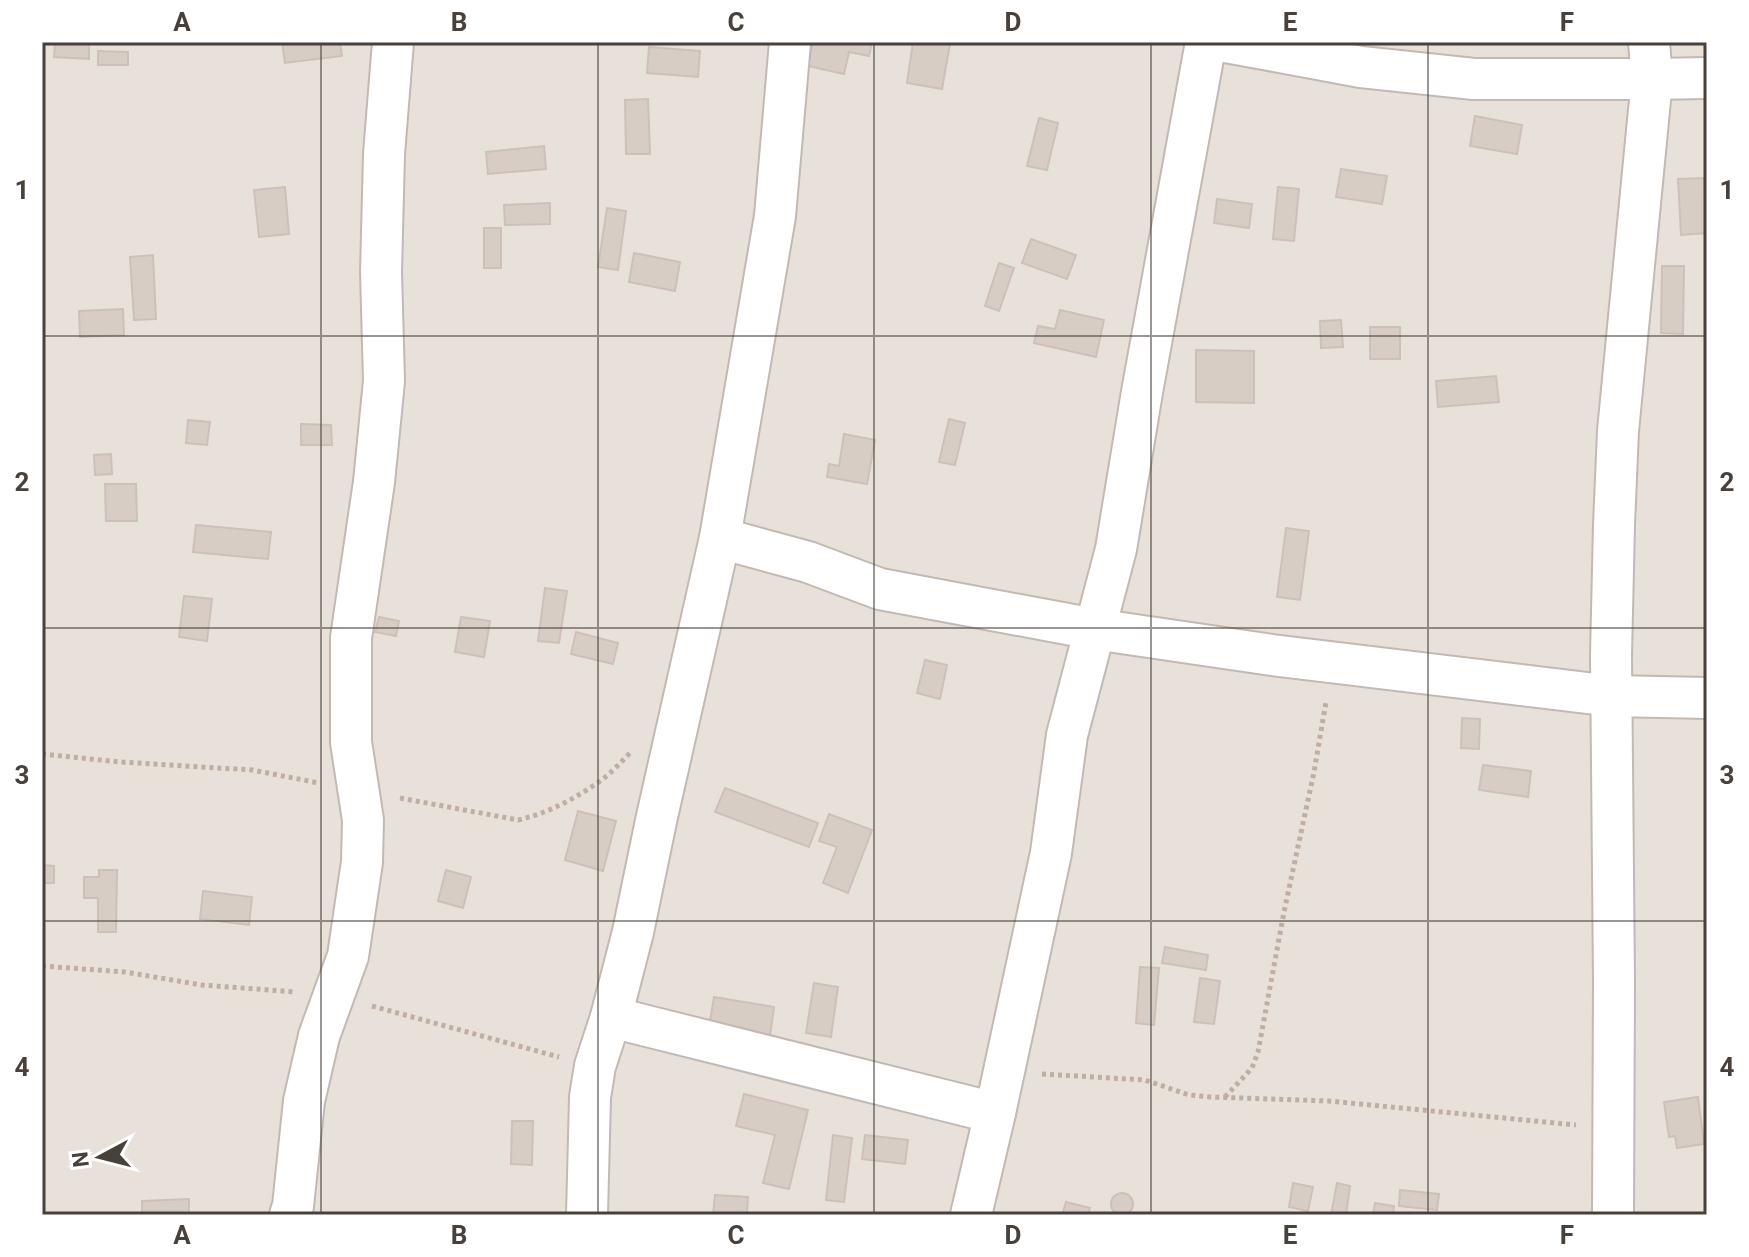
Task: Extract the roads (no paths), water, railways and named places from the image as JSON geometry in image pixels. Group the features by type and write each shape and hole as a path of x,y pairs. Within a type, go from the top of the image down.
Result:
{"street":[{"path":"290,1215 304,1101 319,1036 348,956 362,862 363,820 351,742 351,638 374,482 384,381 381,272 384,154 393,42"},
{"path":"587,1215 590,1097 595,1066 633,932 720,538 775,216 790,42"},
{"path":"971,1215 1051,853 1067,735 1116,549 1206,42"},
{"path":"1226,42 1361,67 1474,79 1651,61 1707,78"},
{"path":"1613,1215 1614,539 1618,431 1651,61"},
{"path":"720,538 808,562 880,589 1094,629 1612,696 1707,698"},
{"path":"611,1017 995,1113"}]}
